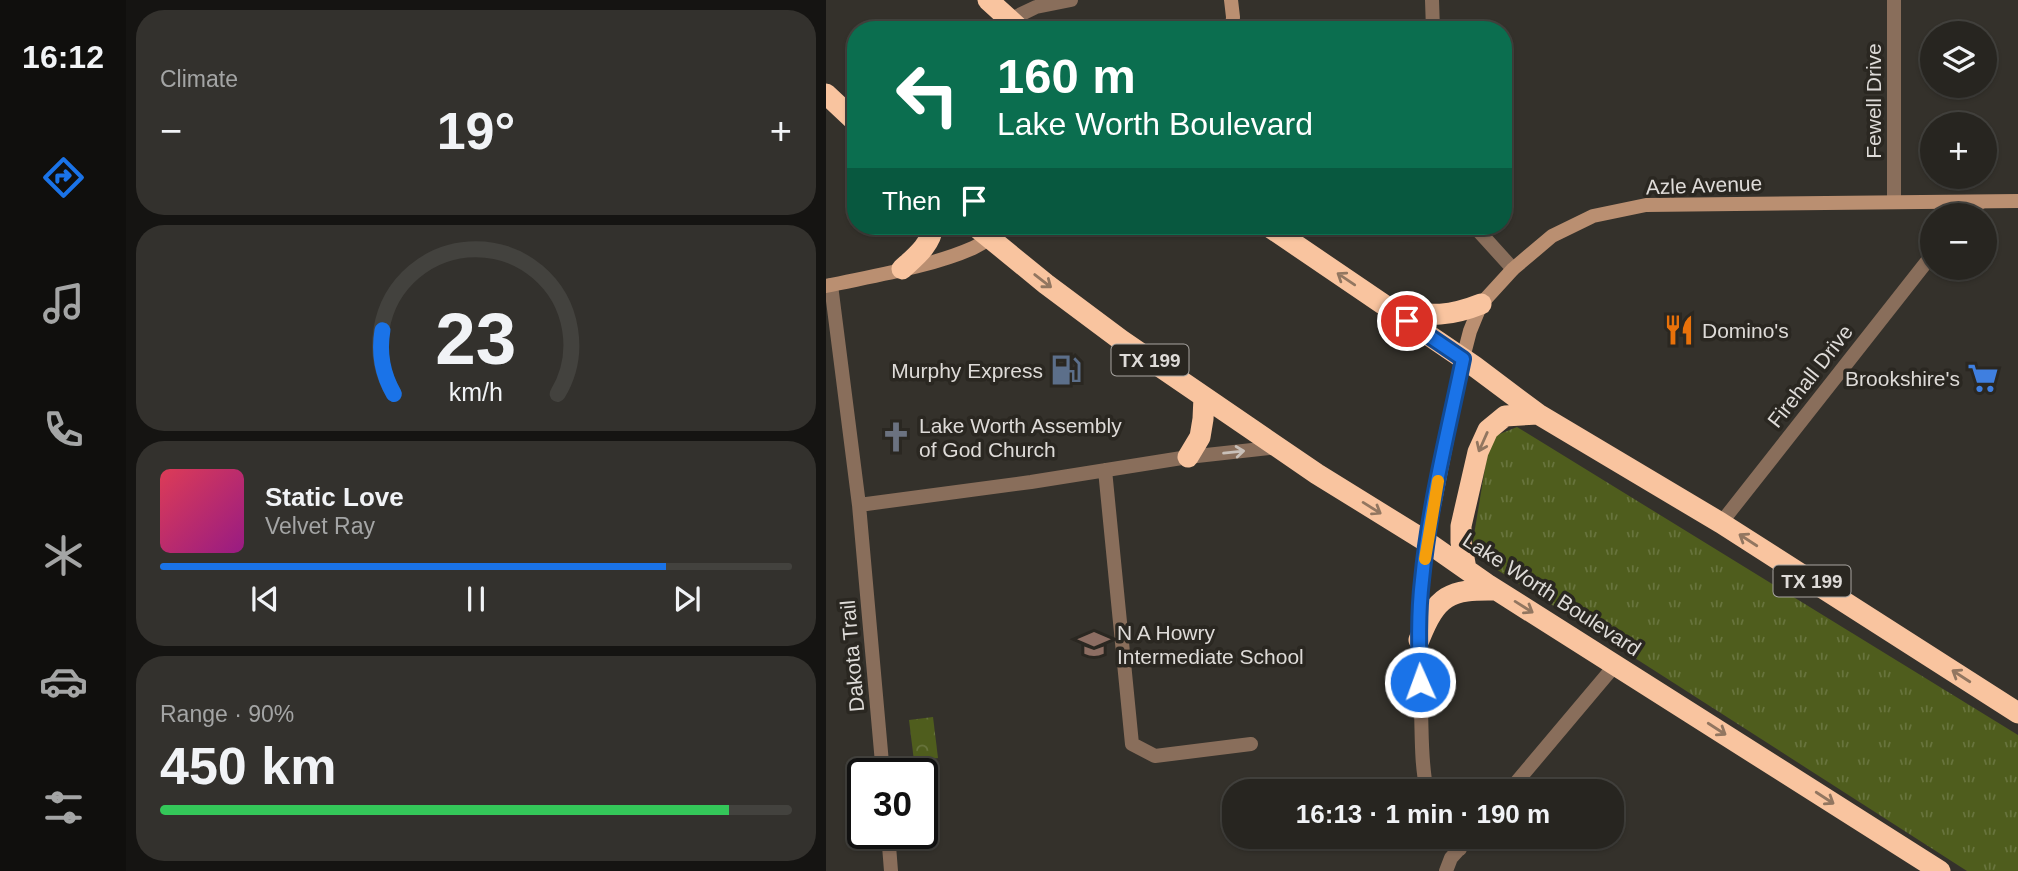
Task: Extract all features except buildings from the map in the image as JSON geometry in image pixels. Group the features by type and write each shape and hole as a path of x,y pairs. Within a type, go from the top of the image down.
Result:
{"highway":[{"path":"988,0 1011,21"},
{"path":"826,94 847,114"},
{"path":"902,270 927,245 932,235"},
{"name":"Lake Worth Boulevard","path":"986,235 1100,324 1317,474 1940,871"},
{"name":"TX 199","path":"1281,235 1463,359 1538,414 1721,523 2018,713"},
{"path":"1388,308 1420,315 1460,312 1482,304"},
{"path":"1188,457 1200,437 1204,397"},
{"path":"1466,569 1461,526 1478,452 1488,430 1505,416 1538,414"},
{"path":"1419,640 1429,616 1439,602 1455,593 1471,589 1496,590"},
{"path":"1901,846 1911,871"}],"main road":[{"path":"1231,0 1233,21"},
{"name":"Azle Avenue","path":"1427,542 1470,331 1482,304 1513,269 1552,236 1593,216 1646,205 2018,201"},
{"path":"828,286 902,270 972,248 980,235"}],"street":[{"path":"1020,21 1036,7 1071,0"},
{"path":"1433,0 1433,21"},
{"name":"Fewell Drive","path":"1894,0 1894,202"},
{"path":"1482,235 1513,269"},
{"name":"Firehall Drive","path":"1721,523 1920,271"},
{"name":"Dakota Trail","path":"828,286 859,505 882,758"},
{"path":"859,505 1188,457 1279,447"},
{"path":"1105,470 1132,744 1156,756 1251,744"},
{"path":"1426,779 1422,747 1419,640 1427,542"},
{"path":"1519,779 1616,664"},
{"path":"889,849 891,871"},
{"path":"1446,871 1454,849"}],"green space":[{"path":"1517,427 2018,735 2018,871 1967,871 1471,553 1490,438"},
{"path":"933,717 938,758 914,758 909,720"}],"slow traffic":[{"path":"1425,559 1438,481"}],"place":[{"name":"Domino's","path":"1679,330"},
{"name":"Murphy Express","path":"1066,370"},
{"name":"Brookshire's","path":"1983,378"},
{"name":"Lake Worth Assembly of God Church","path":"896,437"},
{"name":"N A Howry Intermediate School","path":"1094,644"}],"route":[{"path":"1407,321 1463,359 1427,542 1419,640 1420,682"}]}
